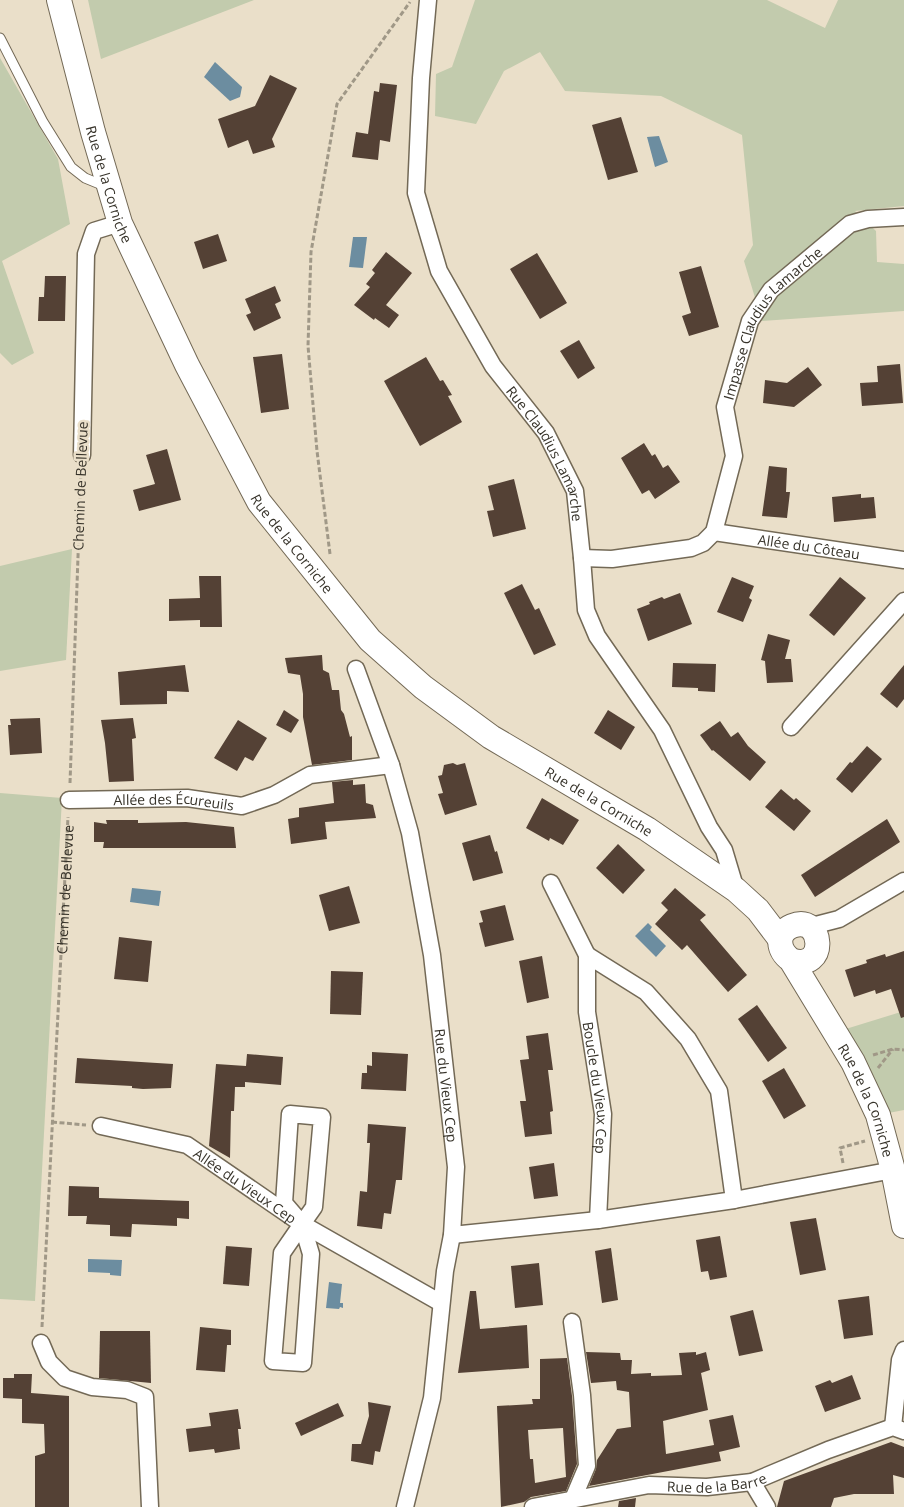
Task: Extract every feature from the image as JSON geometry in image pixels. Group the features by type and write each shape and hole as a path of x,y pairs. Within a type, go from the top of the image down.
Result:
{"main road":[{"name":"Rue de la Corniche","path":"59,0 91,123 120,223 187,365 260,502 370,640 423,687 491,737 647,829 736,890 758,910 801,942 822,1009 853,1062 878,1115 885,1135 904,1226"}],"street":[{"name":"Rue Claudius Lamarche","path":"428,0 421,78 416,193 439,271 493,366 546,433 575,491 586,610 597,636 662,730 709,827 724,850 736,890"},
{"name":"Impasse Claudius Lamarche","path":"714,532 734,456 725,407 750,321 771,290 850,224 868,219 904,217"},
{"name":"Chemin de Bellevue","path":"82,455 86,254 94,231 120,223"},
{"path":"582,558 612,559 692,548 703,543 714,532"},
{"name":"Allée du Côteau","path":"714,532 904,560"},
{"path":"791,727 904,601"},
{"name":"Rue du Vieux Cep","path":"356,668 390,765 410,833 432,955 456,1167 452,1235 441,1303 432,1398 405,1507"},
{"name":"Allée des Écureuils","path":"69,800 187,798 242,806 274,795 310,775 390,765"},
{"path":"801,942 904,881"},
{"name":"Boucle du Vieux Cep","path":"551,883 587,955 587,1012 603,1114 598,1220"},
{"path":"587,955 646,992 688,1038 720,1091 734,1200"},
{"name":"Allée du Vieux Cep","path":"302,1224 282,1253 273,1361 303,1363 311,1254 302,1224 284,1203 290,1114 322,1117 314,1207 302,1224"},
{"name":"Allée du Vieux Cep","path":"101,1126 188,1145 302,1224 441,1303"},
{"path":"452,1235 598,1220 734,1200 893,1170"},
{"path":"572,1322 582,1395 587,1466 573,1499"},
{"path":"41,1343 49,1362 65,1378 92,1387 127,1390 145,1397 150,1507"},
{"name":"Rue de la Barre","path":"542,1506 649,1485 708,1488 752,1482 828,1450 898,1429 900,1360 904,1350"},
{"path":"752,1482 767,1507"}],"lane":[{"path":"0,38 43,122 70,167 85,178 110,188"}],"path":[{"path":"330,557 317,451 308,346 311,252 338,104 412,0"},
{"name":"Chemin de Bellevue","path":"41,1343 69,800 82,455"},
{"path":"853,1062 893,1049 904,1050"},
{"path":"52,1122 101,1126"},
{"path":"846,1180 840,1148 885,1135"}],"green space":[{"path":"88,0 254,0 101,59"},
{"path":"475,0 767,0 825,28 838,0 904,0 904,206 855,211 876,231 877,262 904,264 904,311 762,321 744,261 753,245 742,135 661,96 565,91 540,52 504,71 476,124 435,116 436,74 452,67"},
{"path":"0,58 58,159 70,224 2,261 34,353 12,365 0,353"},
{"path":"72,549 66,660 0,671 0,566"},
{"path":"0,793 62,798 35,1301 0,1299"},
{"path":"904,1011 904,1110 878,1115 836,1032"}],"water":[{"path":"215,62 242,87 240,97 230,101 204,77"},
{"path":"659,136 668,162 655,167 647,137"},
{"path":"353,237 367,237 363,268 349,267"},
{"path":"132,888 161,891 159,906 130,902"},
{"path":"648,923 652,927 650,930 666,946 656,957 635,936"},
{"path":"88,1259 122,1260 121,1276 110,1275 110,1273 88,1272"},
{"path":"329,1282 342,1284 340,1303 343,1303 343,1308 326,1308"}],"building":[{"path":"270,75 297,88 272,139 275,147 253,154 248,140 228,148 218,119 255,106"},
{"path":"380,83 397,85 390,142 380,140 378,160 352,157 356,132 368,134 374,91 379,92"},
{"path":"621,117 638,172 608,180 592,125"},
{"path":"218,234 227,261 203,269 194,242"},
{"path":"386,252 412,273 386,305 399,315 389,328 375,318 374,320 354,305 370,287 366,284 375,273 372,270"},
{"path":"537,253 567,303 540,319 510,269"},
{"path":"701,266 719,327 689,336 682,316 691,313 679,272"},
{"path":"45,276 66,276 65,321 38,321 39,297 44,297"},
{"path":"275,286 281,301 275,304 281,318 254,331 246,315 251,313 245,299"},
{"path":"579,340 595,368 578,379 560,351"},
{"path":"282,354 289,409 261,413 253,357"},
{"path":"426,357 440,381 443,380 452,395 448,396 462,422 420,446 384,381"},
{"path":"900,364 903,403 862,406 860,383 878,382 877,366"},
{"path":"808,367 822,385 794,407 763,403 765,380 787,383"},
{"path":"644,443 652,456 655,454 663,468 668,465 680,482 655,499 649,490 642,494 621,458"},
{"path":"167,449 181,500 139,511 133,490 155,484 146,455"},
{"path":"769,466 787,468 786,492 790,492 787,518 762,516"},
{"path":"514,479 526,529 493,537 487,511 494,510 488,486"},
{"path":"861,494 861,498 874,497 876,518 834,522 832,497"},
{"path":"199,576 221,576 222,627 200,627 200,620 169,621 169,599 200,598"},
{"path":"732,577 754,586 749,598 752,600 743,622 717,612"},
{"path":"840,577 866,598 834,636 809,615"},
{"path":"522,584 535,610 539,608 556,645 534,655 504,593"},
{"path":"680,593 692,624 648,641 637,609 662,597 664,599"},
{"path":"768,634 790,640 785,659 791,659 793,682 767,683 765,661 761,660"},
{"path":"322,655 323,670 329,673 332,690 339,690 341,710 344,714 350,737 352,736 352,760 312,765 303,717 303,694 300,675 288,673 285,658"},
{"path":"673,663 716,664 715,692 698,691 698,688 672,687"},
{"path":"185,665 189,692 167,691 167,704 120,705 118,672"},
{"path":"904,665 904,699 897,708 880,694"},
{"path":"284,710 299,720 291,733 276,725"},
{"path":"608,710 635,727 621,750 594,733"},
{"path":"40,718 42,753 10,755 8,725 11,725 10,719"},
{"path":"133,718 136,738 132,739 134,781 109,782 101,720"},
{"path":"238,720 267,738 253,761 245,757 237,771 214,758"},
{"path":"720,721 731,737 738,732 748,746 766,762 750,781 712,751 700,735"},
{"path":"867,746 882,759 852,793 836,779"},
{"path":"453,763 457,765 465,763 477,805 445,815 438,794 443,793 438,776 442,775 444,765"},
{"path":"353,780 353,785 365,784 366,803 373,805 376,818 325,822 327,839 291,844 288,819 299,817 299,808 334,803 332,782"},
{"path":"781,789 794,800 796,798 811,811 794,831 765,807"},
{"path":"542,798 579,820 563,845 550,838 549,841 526,828"},
{"path":"887,819 900,842 815,897 801,875"},
{"path":"106,820 138,820 138,823 186,822 234,827 236,848 103,848 104,842 94,842 94,822 107,824"},
{"path":"490,835 503,873 473,881 462,843"},
{"path":"618,844 645,870 623,894 596,868"},
{"path":"349,886 360,923 329,931 319,895"},
{"path":"675,888 706,915 700,920 747,975 728,992 687,945 682,950 655,924 668,910 661,903"},
{"path":"505,905 514,940 485,947 479,923 483,922 480,911"},
{"path":"119,937 152,941 148,982 114,979"},
{"path":"904,951 904,1017 901,1018 891,989 876,994 875,990 854,997 845,970 867,963 866,960 885,954 886,957"},
{"path":"542,956 549,998 527,1003 519,961"},
{"path":"331,971 363,972 361,1015 330,1014"},
{"path":"757,1005 787,1048 768,1062 738,1019"},
{"path":"548,1033 553,1070 548,1070 553,1111 550,1112 552,1134 525,1137 520,1101 526,1101 520,1060 529,1059 526,1036"},
{"path":"372,1052 408,1054 406,1091 361,1089 362,1073 367,1073 367,1065 372,1066"},
{"path":"247,1054 283,1057 281,1085 245,1082 245,1087 235,1087 234,1111 231,1111 230,1158 209,1146 216,1064 246,1066"},
{"path":"77,1058 173,1064 171,1088 143,1089 132,1088 132,1086 75,1083"},
{"path":"784,1068 806,1106 784,1119 762,1081"},
{"path":"368,1124 406,1127 402,1180 396,1180 391,1214 384,1213 382,1229 357,1226 360,1191 367,1192 370,1143 367,1143"},
{"path":"554,1163 558,1196 534,1199 529,1167"},
{"path":"69,1186 99,1187 99,1198 189,1201 189,1219 177,1218 177,1226 132,1224 131,1237 110,1236 110,1225 86,1224 87,1216 68,1216"},
{"path":"816,1218 826,1270 800,1275 790,1222"},
{"path":"720,1236 727,1277 710,1280 708,1271 701,1272 696,1240"},
{"path":"226,1246 252,1248 249,1286 223,1284"},
{"path":"611,1248 618,1300 602,1303 595,1251"},
{"path":"539,1263 543,1305 515,1308 511,1266"},
{"path":"470,1291 476,1291 480,1329 527,1325 529,1368 458,1373"},
{"path":"869,1296 873,1335 844,1339 838,1300"},
{"path":"753,1310 763,1351 739,1356 730,1316"},
{"path":"200,1327 231,1330 231,1345 227,1345 225,1372 196,1370"},
{"path":"100,1331 150,1331 151,1383 99,1378"},
{"path":"586,1352 620,1353 621,1360 632,1360 631,1374 651,1373 651,1376 682,1375 679,1353 696,1352 696,1355 706,1352 710,1370 701,1373 708,1410 663,1421 666,1454 714,1445 709,1420 733,1415 740,1447 719,1452 721,1461 589,1486 596,1469 597,1460 617,1429 631,1427 629,1392 617,1390 616,1381 591,1383"},
{"path":"567,1358 577,1464 566,1491 531,1497 524,1502 501,1507 497,1406 533,1404 532,1399 540,1399 540,1359","holes":["563,1428 566,1477 535,1483 533,1459 530,1459 528,1430"]},
{"path":"14,1374 32,1374 31,1393 69,1396 69,1507 35,1507 35,1456 45,1453 44,1424 22,1423 22,1399 3,1398 3,1378 14,1378"},
{"path":"852,1375 861,1399 825,1412 815,1386 830,1380 832,1383"},
{"path":"368,1402 391,1406 380,1452 375,1451 373,1465 351,1461 352,1444 361,1444 369,1416"},
{"path":"338,1403 344,1416 301,1436 295,1423"},
{"path":"238,1409 241,1429 238,1429 240,1449 215,1453 214,1449 189,1452 186,1429 211,1426 209,1413"},
{"path":"891,1442 904,1447 904,1478 893,1475 894,1494 854,1494 834,1498 831,1507 777,1507 784,1481"},
{"path":"636,1498 635,1507 618,1507 619,1501"}]}
